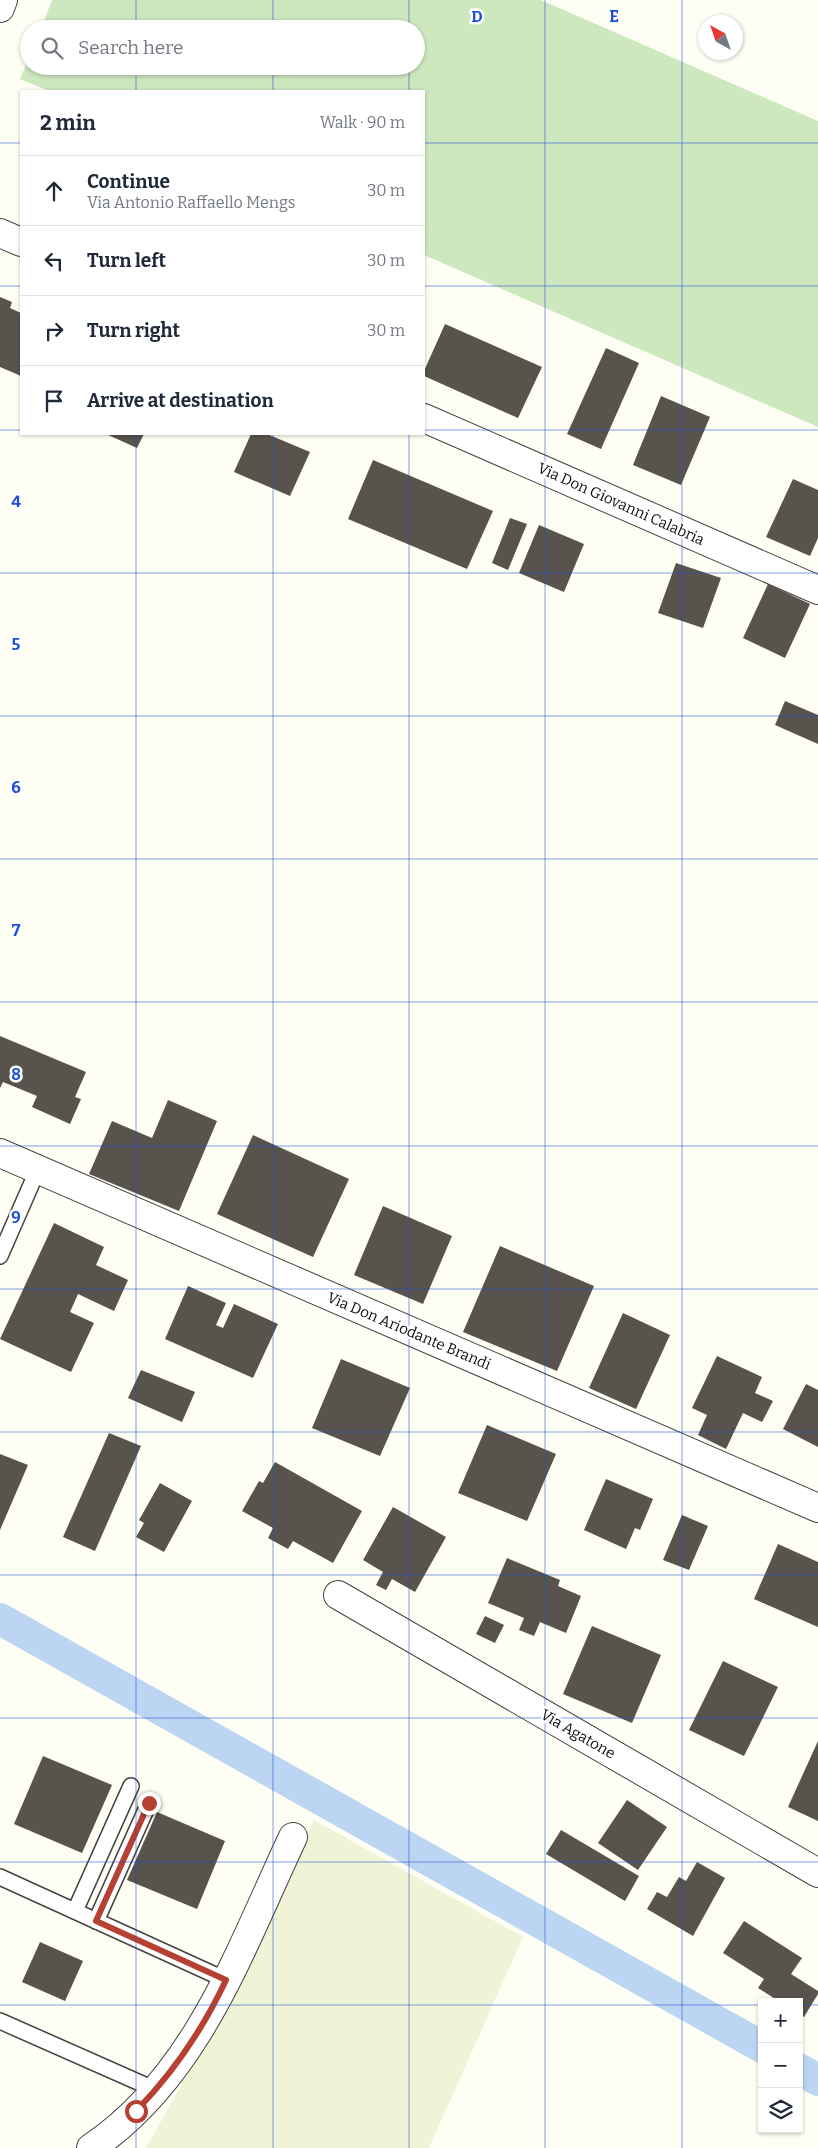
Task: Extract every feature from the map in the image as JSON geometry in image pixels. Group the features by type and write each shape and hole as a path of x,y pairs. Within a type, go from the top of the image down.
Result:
{"street":[{"path":"0,8 3,0"},
{"path":"0,233 20,242"},
{"name":"Via Don Giovanni Calabria","path":"425,418 818,590"},
{"name":"Via Don Ariodante Brandi","path":"0,1153 818,1508"},
{"name":"Via Agatone","path":"338,1595 818,1872"},
{"path":"91,2148 126,2121 156,2090 195,2037 226,1980 293,1837"}],"lane":[{"path":"0,1256 38,1169"},
{"path":"75,1911 131,1786"},
{"path":"96,1921 149,1803"},
{"path":"0,1877 226,1980"},
{"path":"0,2021 156,2090"}],"green space":[{"path":"52,0 541,0 818,121 818,427 425,255 425,90 47,90 20,79 22,75 425,75 425,20 44,20"},
{"path":"314,1820 523,1937 429,2148 146,2148 214,2027"}],"building":[{"path":"0,297 12,302 10,308 20,313 20,376 0,367"},
{"path":"445,324 542,367 518,418 425,376 425,369"},
{"path":"606,348 639,363 601,449 567,434"},
{"path":"661,396 710,417 681,485 633,465"},
{"path":"108,435 144,435 137,448"},
{"path":"251,435 269,435 310,452 290,496 234,472"},
{"path":"373,460 493,511 467,569 348,519"},
{"path":"793,479 818,490 818,538 810,556 766,537"},
{"path":"510,518 527,524 508,570 492,563"},
{"path":"539,525 584,544 564,592 519,573"},
{"path":"676,563 721,578 703,628 658,613"},
{"path":"768,584 810,604 785,658 743,638"},
{"path":"785,701 818,715 818,744 775,725"},
{"path":"0,1036 86,1072 75,1097 81,1099 70,1124 32,1107 37,1096 3,1082 0,1088"},
{"path":"168,1100 217,1121 179,1211 89,1174 112,1121 152,1138"},
{"path":"253,1135 349,1179 313,1257 217,1214"},
{"path":"383,1206 452,1236 423,1304 354,1275"},
{"path":"54,1223 104,1247 96,1265 128,1280 114,1311 78,1294 70,1312 94,1323 71,1372 0,1339"},
{"path":"500,1246 594,1286 557,1371 463,1332"},
{"path":"188,1286 226,1303 216,1325 223,1328 234,1304 278,1324 253,1378 165,1339"},
{"path":"623,1313 670,1335 636,1409 589,1388"},
{"path":"717,1356 762,1377 755,1393 773,1401 762,1422 743,1413 726,1449 698,1435 707,1415 692,1408"},
{"path":"341,1359 410,1388 380,1456 312,1428"},
{"path":"141,1370 195,1392 182,1422 128,1398"},
{"path":"806,1384 818,1390 818,1447 783,1429"},
{"path":"487,1425 556,1454 527,1521 458,1493"},
{"path":"109,1433 141,1446 95,1551 63,1537"},
{"path":"0,1454 28,1465 0,1530"},
{"path":"275,1462 362,1511 333,1563 293,1541 288,1549 268,1538 273,1528 242,1511 259,1481 263,1483"},
{"path":"606,1479 653,1499 640,1530 635,1528 626,1549 584,1530"},
{"path":"160,1483 192,1501 164,1552 136,1537 144,1523 139,1520"},
{"path":"393,1507 446,1537 415,1592 392,1579 386,1590 376,1585 383,1572 363,1560"},
{"path":"682,1515 708,1526 689,1570 663,1560"},
{"path":"778,1544 818,1562 818,1627 754,1599"},
{"path":"507,1558 560,1580 558,1586 581,1596 566,1633 540,1622 534,1636 519,1630 524,1618 488,1603"},
{"path":"485,1616 504,1625 495,1643 476,1634"},
{"path":"592,1626 661,1655 632,1723 563,1694"},
{"path":"723,1661 778,1687 744,1756 689,1730"},
{"path":"818,1741 818,1821 788,1807"},
{"path":"43,1756 112,1785 82,1853 14,1824"},
{"path":"627,1800 667,1827 638,1870 598,1843"},
{"path":"157,1812 225,1841 197,1909 127,1880"},
{"path":"561,1830 639,1876 625,1901 546,1854"},
{"path":"697,1862 725,1878 693,1936 647,1909 657,1892 667,1897 679,1877 686,1881"},
{"path":"744,1921 802,1958 791,1974 818,1991 818,1994 804,2017 803,1998 774,1998 758,1988 764,1979 723,1953"},
{"path":"40,1942 83,1961 65,2001 22,1982"}],"waterway":[{"path":"0,1619 758,2045"},
{"path":"803,2071 818,2080"}],"route":[{"path":"136,2111 168,2075 191,2044 214,2006 226,1980 96,1921 149,1803"}]}
